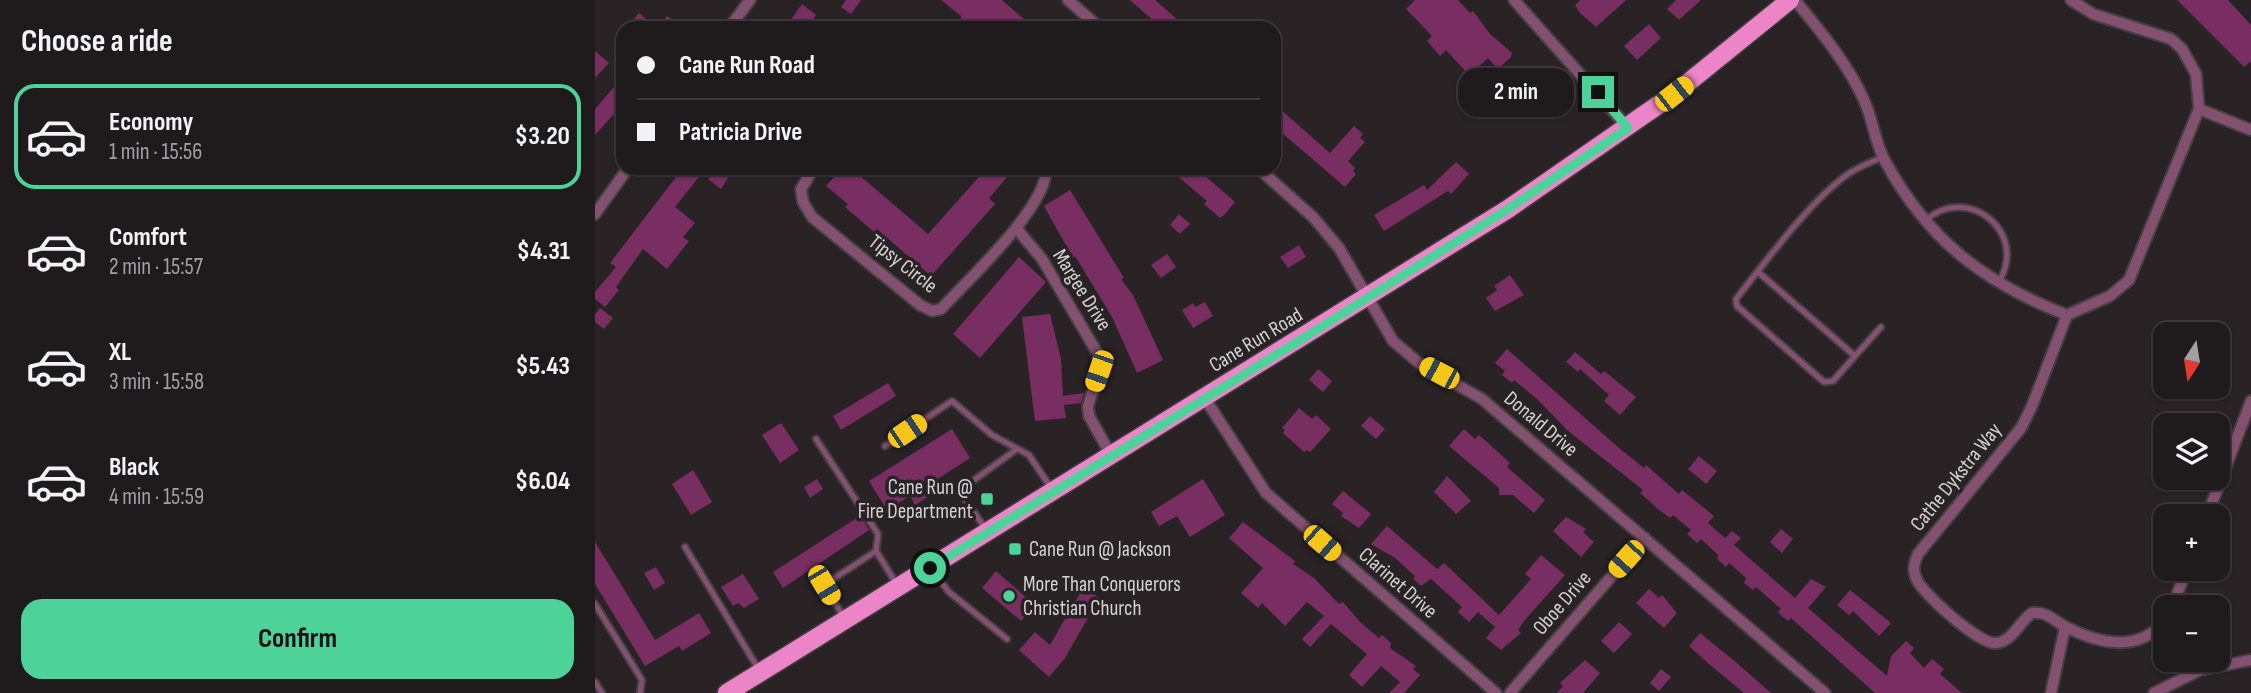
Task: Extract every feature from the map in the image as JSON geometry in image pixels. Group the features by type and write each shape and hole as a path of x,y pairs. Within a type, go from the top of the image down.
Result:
{"highway":[{"name":"Cane Run Road","path":"727,693 1508,209 1628,128 1792,0"}],"street":[{"path":"734,21 750,0"},
{"path":"1068,0 1092,21"},
{"path":"1514,0 1628,128"},
{"path":"1792,0 1846,67 1864,100 1883,157 1908,200 1925,221 1966,262 1998,283 2067,315 2110,296 2129,280 2199,109 2196,74 2182,48 2157,32 2092,14 2073,0"},
{"path":"2199,109 2251,130"},
{"path":"595,214 623,175"},
{"name":"Tipsy Circle","path":"810,175 801,189 803,202 812,217 920,305 932,311 941,309 1016,228 1042,190 1045,175"},
{"name":"Donald Drive","path":"1266,175 1313,217 1339,248 1393,341 1405,354 1482,399 1825,693"},
{"name":"Margee Drive","path":"1016,228 1042,259 1098,354 1099,371 1088,406 1089,416 1111,455"},
{"name":"Cathe Dykstra Way","path":"2067,315 2021,428 1918,554 1914,573 1923,589 1981,640 1998,643 2005,640 2032,612 2047,614 2065,627 2098,640 2123,644 2153,633"},
{"name":"Clarinet Drive","path":"1204,397 1266,493 1496,693"},
{"path":"2212,504 2251,401"},
{"name":"Oboe Drive","path":"1510,693 1645,538"},
{"path":"2050,693 2065,627"},
{"path":"2154,693 2200,670 2251,660"}],"lane":[{"path":"1881,327 1833,381 1824,382 1737,306 1736,299 1829,188 1851,172 1883,157"},
{"path":"1925,221 1940,210 1961,206 1973,208 1995,221 2001,228 2007,249 2005,267 1998,283"},
{"path":"1758,272 1855,356"},
{"path":"884,446 952,401 992,435 1029,456 1053,491"},
{"path":"816,439 878,534 876,551 898,587"},
{"path":"988,532 960,491 1017,449"},
{"path":"685,547 760,673"},
{"path":"845,620 824,585 876,551"},
{"path":"930,568 949,592 1007,639"},
{"path":"595,604 642,680 640,693"},
{"path":"595,682 602,693"}],"building":[{"path":"846,0 861,0 851,14 841,7"},
{"path":"941,0 1002,0 1025,20 962,21 961,16"},
{"path":"1130,0 1155,0 1179,21 1154,21"},
{"path":"1415,0 1458,0 1470,13 1473,11 1490,34 1512,53 1511,57 1498,69 1488,58 1469,75 1446,50 1440,56 1427,41 1432,36 1406,9"},
{"path":"1580,0 1626,0 1596,27 1575,5"},
{"path":"1676,0 1701,0 1679,20 1667,9"},
{"path":"2177,0 2228,0 2251,25 2251,61 2244,67"},
{"path":"802,4 816,15 812,21 790,21"},
{"path":"639,13 649,21 632,21"},
{"path":"1649,24 1661,38 1637,60 1624,46"},
{"path":"595,51 609,63 595,78"},
{"path":"616,85 616,112 595,135 595,109"},
{"path":"1281,110 1330,153 1354,126 1363,134 1360,138 1365,142 1348,161 1355,168 1353,171 1356,174 1345,187 1281,132"},
{"path":"1456,162 1469,174 1451,194 1448,191 1384,231 1374,215 1424,185 1427,190"},
{"path":"678,175 700,175 675,207 695,223 683,237 689,241 667,269 643,249 616,287 619,290 605,307 595,299 595,292 616,267 610,263"},
{"path":"711,175 730,175 721,189 708,179"},
{"path":"836,175 859,175 928,234 981,175 1009,175 989,198 995,204 931,276 877,229 874,232 845,207 848,204 826,186"},
{"path":"1176,175 1204,175 1235,202 1220,218 1204,204 1207,201"},
{"path":"1070,190 1124,278 1121,279 1133,295 1163,360 1137,373 1112,317 1075,256 1073,258 1044,206"},
{"path":"1179,214 1190,224 1180,234 1170,225"},
{"path":"1299,245 1306,257 1288,268 1280,257"},
{"path":"1167,254 1176,267 1161,278 1151,265"},
{"path":"1019,257 1046,282 980,358 953,334"},
{"path":"1510,275 1524,295 1495,311 1486,298 1497,290 1494,286"},
{"path":"1205,302 1213,316 1193,328 1182,310 1193,303 1195,307"},
{"path":"600,308 613,318 604,329 595,322 595,314"},
{"path":"1050,314 1061,359 1063,396 1084,393 1081,403 1064,405 1066,418 1035,421 1022,317"},
{"path":"1507,349 1619,448 1644,468 1646,465 1679,494 1682,490 1714,516 1708,523 1725,538 1732,531 1741,538 1734,545 1795,598 1811,579 1826,587 1808,608 1887,676 1891,656 1906,641 1914,648 1910,653 1924,668 1932,659 1944,669 1940,674 1962,693 1875,693 1791,618 1788,621 1783,617 1778,612 1781,609 1756,587 1753,590 1744,583 1746,578 1729,563 1726,567 1701,539 1697,543 1687,534 1691,530 1673,515 1670,518 1658,509 1640,493 1643,490 1567,430 1514,380 1512,383 1502,375 1505,371 1495,363"},
{"path":"1575,352 1601,374 1604,371 1636,397 1620,415 1604,401 1609,395 1580,369 1578,372 1566,362"},
{"path":"1318,369 1332,381 1323,392 1309,380"},
{"path":"888,383 896,396 841,430 833,416"},
{"path":"1299,408 1312,419 1316,415 1331,429 1310,452 1304,452 1283,433 1285,430 1282,428"},
{"path":"1370,416 1385,429 1376,439 1361,426"},
{"path":"781,423 799,450 780,463 762,435"},
{"path":"952,429 970,458 936,480 941,489 915,505 910,496 887,510 869,481"},
{"path":"1464,429 1475,439 1479,435 1510,463 1507,467 1545,500 1534,513 1513,495 1499,495 1499,488 1449,446"},
{"path":"1699,456 1717,471 1706,484 1688,469"},
{"path":"693,470 712,502 691,515 672,484"},
{"path":"1447,476 1471,501 1456,514 1434,492"},
{"path":"817,479 823,489 810,498 804,487"},
{"path":"1203,479 1225,515 1190,537 1177,516 1159,526 1151,512"},
{"path":"1343,491 1371,514 1359,528 1341,516 1343,513 1332,504"},
{"path":"860,516 869,530 783,588 773,572"},
{"path":"1566,517 1586,529 1583,532 1594,542 1581,557 1553,531"},
{"path":"1243,522 1295,561 1293,564 1314,578 1339,604 1343,602 1360,622 1379,638 1382,635 1391,643 1390,648 1416,666 1413,669 1420,675 1404,693 1389,693 1400,682 1381,666 1362,687 1349,675 1367,654 1331,624 1310,647 1302,639 1324,616 1307,602 1285,626 1262,603 1258,608 1241,593 1263,568 1229,538"},
{"path":"1387,526 1437,569 1444,563 1499,615 1531,579 1525,574 1541,555 1565,575 1524,621 1518,630 1521,633 1501,650 1486,638 1495,627 1478,612 1469,622 1458,612 1462,607 1431,579 1421,586 1413,579 1415,576 1395,558 1371,544"},
{"path":"1781,529 1793,539 1782,553 1770,542"},
{"path":"595,542 655,640 699,613 711,633 682,651 679,646 645,666 595,584"},
{"path":"656,567 665,583 654,590 644,573"},
{"name":"More Than Conquerors Christian Church","path":"996,571 1035,605 1021,621 982,588"},
{"path":"743,574 759,599 744,608 738,603 733,606 721,587"},
{"path":"1083,588 1107,602 1099,615 1092,611 1065,658 1049,677 1019,650 1035,632 1050,645"},
{"path":"1649,589 1659,598 1662,595 1677,613 1664,628 1636,603"},
{"path":"1850,590 1891,623 1879,636 1853,611 1849,615 1837,605"},
{"path":"1619,622 1632,634 1614,653 1601,641"},
{"path":"1700,633 1771,693 1744,693 1709,664 1689,646"},
{"path":"1585,660 1600,673 1583,693 1557,693 1563,686 1560,683"},
{"path":"1661,669 1671,677 1659,691 1650,683"}],"place":[{"name":"Cane Run @ Fire Department","path":"987,499"},
{"name":"Cane Run @ Jackson","path":"1015,549"},
{"name":"More Than Conquerors Christian Church","path":"1009,596"}],"route":[{"path":"930,568 1318,329 1508,209 1628,128 1598,92"}]}
